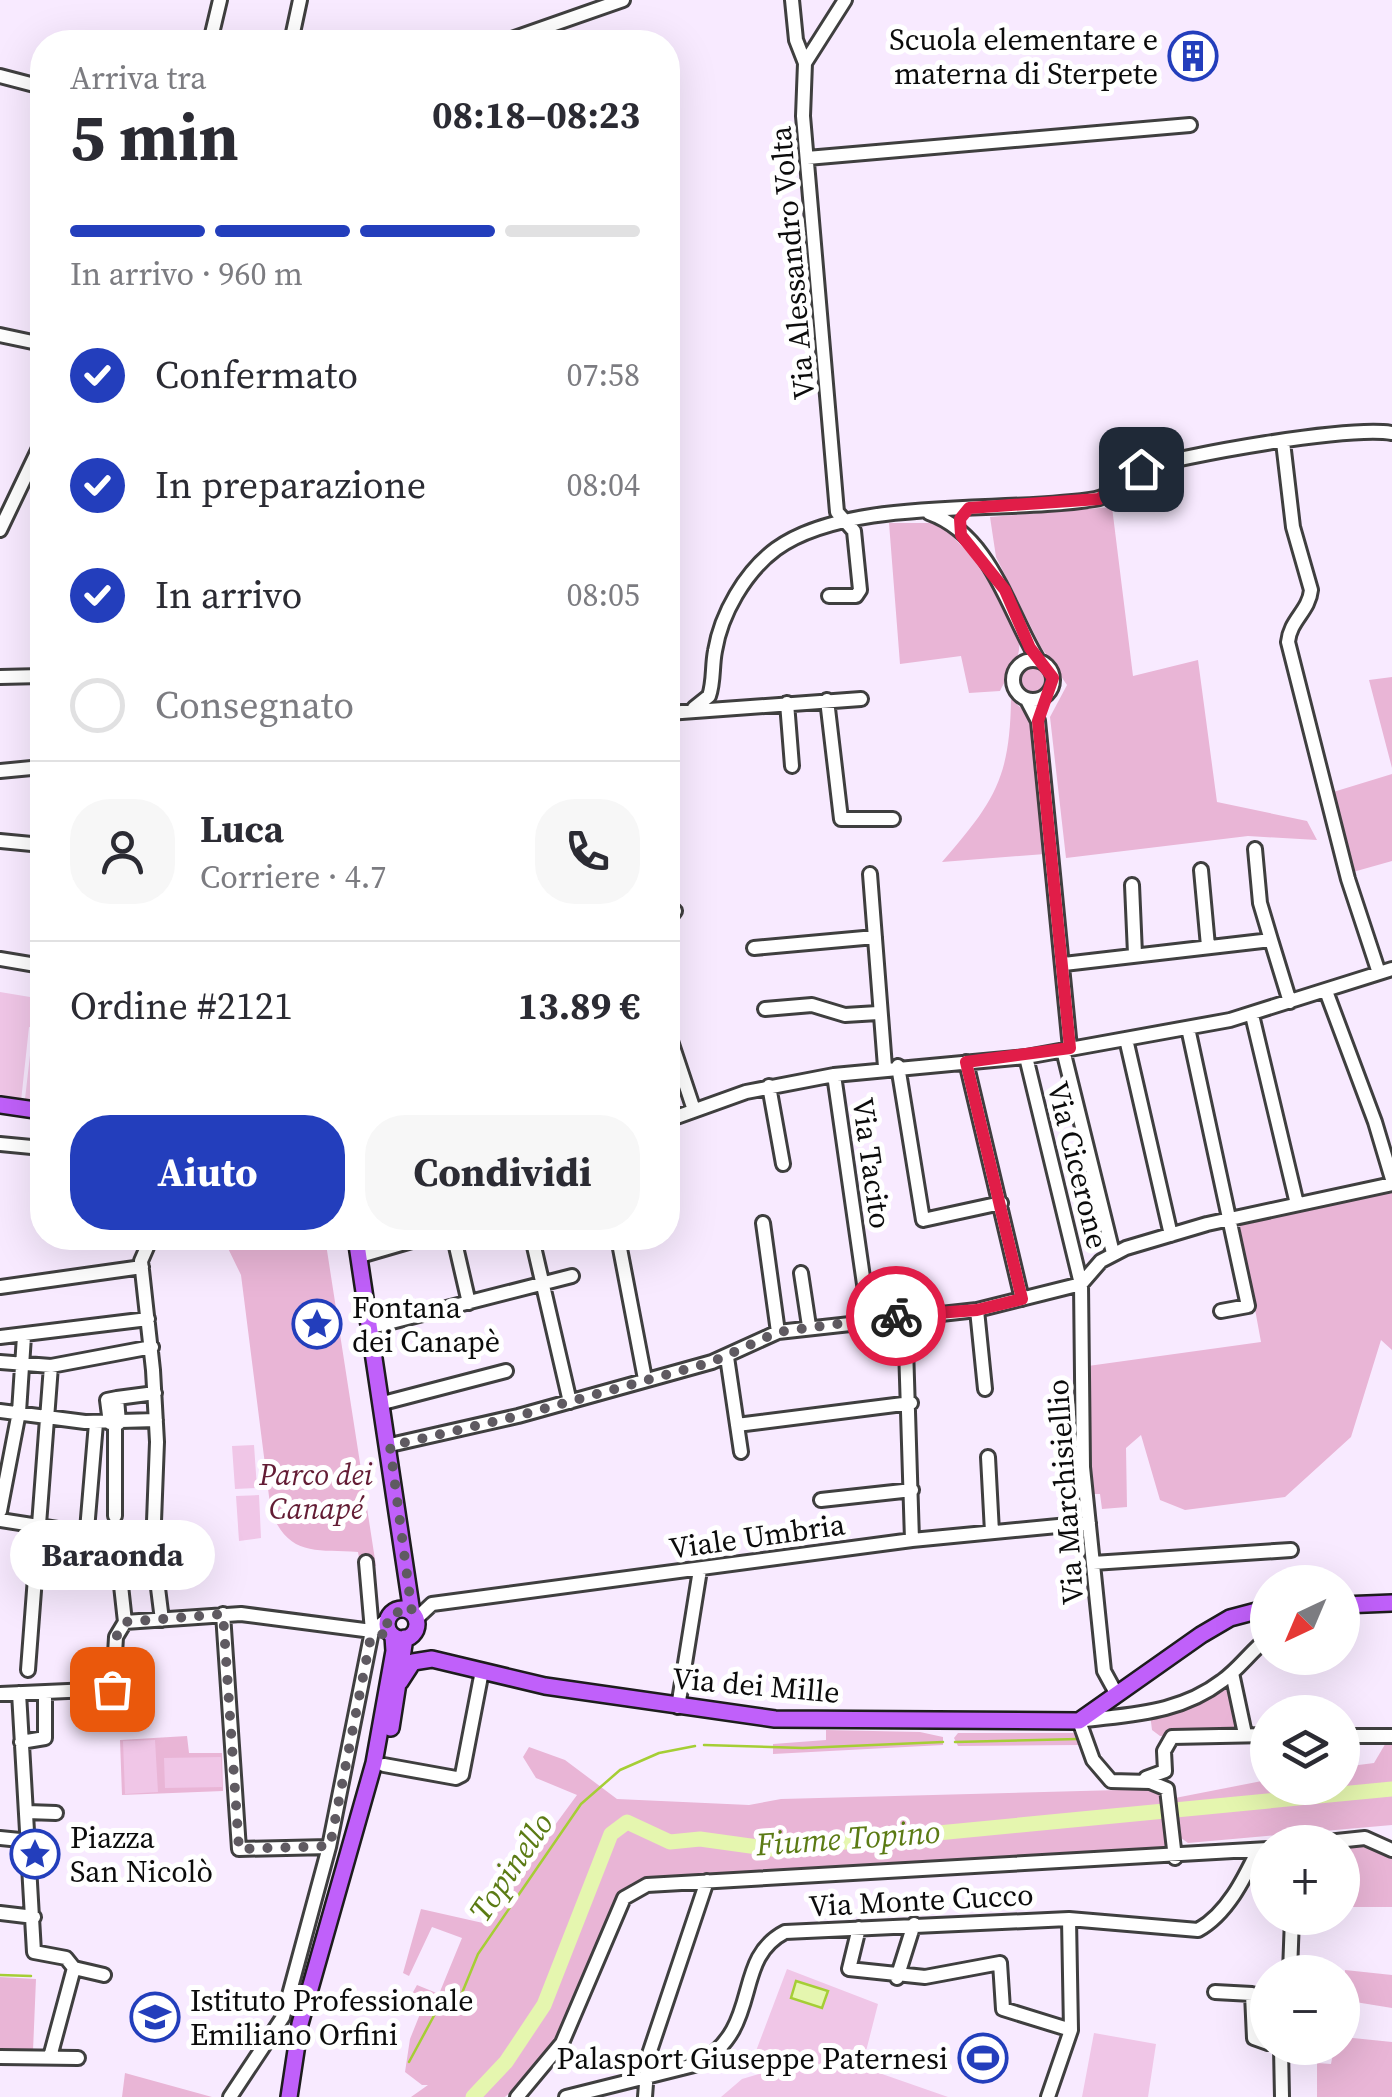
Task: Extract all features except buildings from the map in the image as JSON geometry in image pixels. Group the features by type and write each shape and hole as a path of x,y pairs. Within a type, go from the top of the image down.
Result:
{"main road":[{"path":"0,1106 30,1110"},
{"path":"295,2060 332,1958 384,1765 400,1682 401,1626 408,1575 359,1250"},
{"path":"290,2097 300,2024 374,1763 401,1626 398,1602 403,1541"},
{"path":"1360,1605 1392,1604"},
{"path":"1079,1721 1200,1634 1250,1613"},
{"path":"401,1626 432,1659"},
{"path":"400,1682 413,1662 432,1659"},
{"name":"Via dei Mille","path":"432,1659 678,1707 775,1719 1079,1721"}],"street":[{"path":"213,30 220,0"},
{"path":"294,30 300,0"},
{"path":"538,30 623,0"},
{"name":"Via Alessandro Volta","path":"792,0 796,40 805,64 807,158 837,512 854,531 860,590 856,596 829,596"},
{"path":"805,64 845,0"},
{"path":"0,76 30,84"},
{"path":"807,158 1190,125"},
{"path":"0,335 30,341"},
{"path":"694,708 712,688 715,650 725,618 760,562 796,537 844,521 926,512 958,515 1099,499 1141,469 1284,442 1392,433"},
{"path":"680,1115 769,1086 834,1074 1026,1057 1188,1028 1252,1014 1387,974 1348,879 1288,642 1289,626 1311,598 1311,576 1293,527 1284,442"},
{"path":"0,530 30,477"},
{"path":"958,515 961,535 1005,590 1038,660 1052,672 1053,684 1038,721"},
{"path":"1026,636 1022,663 1012,680 1016,692 1027,700 1038,721 1064,964 1066,1049 1113,1253"},
{"path":"1022,663 1038,660"},
{"path":"0,676 30,676"},
{"path":"1027,700 1047,695"},
{"path":"680,710 861,699"},
{"path":"827,700 841,820 893,819"},
{"path":"788,703 792,766"},
{"path":"0,771 30,768"},
{"path":"0,841 30,844"},
{"path":"1255,849 1260,903 1290,1002"},
{"path":"1201,870 1208,946"},
{"path":"870,874 878,1013 923,1220 1001,1204"},
{"path":"1132,885 1135,954"},
{"path":"754,948 875,937"},
{"path":"1064,964 1271,940"},
{"path":"0,959 30,964"},
{"path":"390,1446 570,1402 728,1357 778,1332 977,1310 1053,1292 1082,1284 1113,1253 1233,1218 1392,1182 1376,1122 1326,991"},
{"path":"765,1009 812,1005 845,1015 878,1013"},
{"path":"1252,1014 1297,1204"},
{"path":"1188,1028 1233,1218 1248,1306 1221,1312"},
{"path":"1126,1039 1171,1235"},
{"name":"Via Cicerone","path":"1026,1057 1082,1284"},
{"path":"966,1062 1022,1299"},
{"path":"680,1068 694,1110"},
{"name":"Via Tacito","path":"834,1074 869,1319"},
{"path":"769,1086 783,1164"},
{"path":"0,1144 30,1147"},
{"path":"764,1222 778,1332"},
{"path":"148,1250 142,1267 155,1394 156,1556 162,1620"},
{"path":"360,1256 381,1250"},
{"path":"457,1250 468,1304"},
{"path":"535,1250 570,1402"},
{"path":"620,1250 644,1379"},
{"path":"0,1287 142,1267"},
{"path":"801,1274 809,1326"},
{"path":"372,1327 572,1276"},
{"name":"Via Marchisiellio","path":"1082,1284 1089,1523 1104,1670 1116,1693"},
{"path":"1053,1292 1081,1311"},
{"path":"977,1310 985,1388"},
{"path":"906,1315 912,1540"},
{"path":"0,1337 148,1319"},
{"path":"0,1511 19,1412 24,1336"},
{"path":"0,1362 51,1366 152,1347"},
{"path":"728,1357 741,1452"},
{"path":"28,1670 51,1366"},
{"path":"383,1403 506,1371"},
{"path":"86,1530 117,1398 155,1394"},
{"path":"737,1425 910,1403"},
{"path":"0,1412 110,1423 156,1420"},
{"path":"110,1423 114,1516"},
{"path":"988,1457 992,1532"},
{"path":"820,1500 912,1490"},
{"path":"0,1520 86,1530 156,1556"},
{"name":"Viale Umbria","path":"432,1604 912,1540 1089,1523"},
{"path":"0,1694 112,1689 116,1637 125,1622 114,1541"},
{"path":"1093,1563 1291,1550"},
{"path":"230,2097 284,2017 330,1846 371,1633 366,1562"},
{"path":"678,1707 700,1570"},
{"path":"408,1575 423,1601 432,1604"},
{"path":"125,1622 223,1614 307,1619 371,1633 401,1626 432,1604"},
{"path":"223,1614 239,1849 330,1846"},
{"path":"1175,1858 1167,1789 1150,1782 1114,1783 1093,1760 1079,1721 1181,1705 1218,1684 1250,1656"},
{"path":"384,1765 456,1778 462,1774 482,1671"},
{"path":"1232,1673 1245,1734"},
{"path":"24,1692 21,1742 32,1868 34,1952 66,1958 74,1968 104,1976"},
{"path":"21,1742 45,1738 44,1694"},
{"path":"1114,1783 1165,1771 1164,1751 1172,1737 1250,1734"},
{"path":"1360,1736 1392,1736"},
{"path":"26,1812 56,1813"},
{"path":"0,1838 30,1841"},
{"path":"1360,1839 1390,1845"},
{"path":"517,2097 562,2043 624,1898 648,1884 1175,1858 1250,1850"},
{"name":"Via Monte Cucco","path":"566,2097 698,2064 726,2043 741,2018 750,1976 772,1938 785,1932 1069,1918 1198,1930 1210,1923 1250,1870"},
{"path":"645,2097 648,2057 706,1882"},
{"path":"0,1914 34,1916"},
{"path":"1048,2097 1071,2030 1069,1918"},
{"path":"898,1978 914,1924"},
{"path":"859,1928 849,1969 898,1978 925,1978 1000,1963 1003,2009 1071,2030"},
{"path":"50,2056 74,1968"},
{"path":"1215,1992 1250,1994"},
{"path":"0,2057 78,2058"},
{"path":"1281,2065 1282,2097"}],"green space":[{"path":"1112,507 1133,676 1198,660 1217,802 1307,821 1317,840 1248,836 1066,858 1050,717 1067,685 1041,647 996,557 990,517"},
{"path":"889,523 939,523 964,548 1005,602 1019,639 1017,660 1000,691 969,693 961,656 900,664"},
{"path":"1035,667 1045,671 1049,681 1045,691 1035,695 1025,691 1021,681 1025,671"},
{"path":"1392,677 1392,768 1369,680"},
{"path":"1011,699 1029,715 1045,854 942,862 995,789 1007,750"},
{"path":"1392,774 1392,861 1353,872 1330,793"},
{"path":"1392,1187 1392,1350 1381,1340 1351,1437 1285,1497 1185,1510 1160,1500 1141,1435 1126,1448 1127,1507 1102,1509 1100,1494 1093,1494 1088,1366 1261,1342 1239,1222"},
{"name":"Parco dei Canapé","path":"229,1250 327,1250 376,1566 361,1568 358,1552 317,1550 296,1544 278,1527 271,1512 241,1275"},
{"path":"1221,1685 1232,1696 1240,1721 1231,1733 1160,1736 1152,1730 1150,1714"},
{"path":"826,1730 920,1732 943,1737 943,1745 773,1754 773,1744 826,1740"},
{"path":"958,1733 1076,1733 1080,1745 958,1746 954,1738"},
{"path":"187,1736 189,1753 222,1753 223,1791 122,1795 120,1740"},
{"path":"1387,1741 1392,1742 1392,1825 1250,1825 1250,1838 1188,1843 1177,1835 1170,1837 1164,1850 632,1883 606,1922 566,2025 517,2086 505,2097 411,2097 428,2085 405,2072 410,2039 424,2004 412,1994 417,1985 439,1994 462,1938 432,1927 409,1976 403,1973 421,1909 483,1923 577,1795 536,1778 523,1757 529,1747 565,1760 617,1799 749,1805 781,1799 1156,1789 1163,1798 1175,1798 1250,1783 1250,1805 1360,1805 1360,1765 1374,1763"},
{"path":"1360,1846 1392,1859 1392,1907 1360,1907"},
{"path":"1360,1972 1392,1975 1392,2008 1360,2003"},
{"path":"0,1977 36,1979 33,2051 0,2053"},
{"path":"1360,2039 1392,2042 1392,2097 1317,2097 1317,2065 1360,2065"},
{"path":"125,2073 212,2097 122,2097"}],"shaded area":[{"path":"0,992 30,997 30,1027 21,1101 0,1099"},
{"path":"30,1055 30,1100 25,1099"},
{"path":"254,1445 257,1488 235,1489 232,1446"},
{"path":"259,1495 261,1538 239,1541 236,1496"},
{"path":"155,1740 158,1792 125,1794 123,1741"},
{"path":"221,1757 222,1787 165,1788 164,1758"},
{"path":"787,1969 878,2004 862,2067 948,2097 721,2097 742,2079 782,2067 784,2060 756,2051"},
{"path":"796,1981 828,1991 822,2008 791,1998"},
{"path":"1094,2033 1156,2044 1148,2097 1082,2097"}],"waterway":[{"name":"Topinello","path":"955,1742 1078,1739"},
{"name":"Topinello","path":"704,1745 803,1748 943,1742"},
{"name":"Topinello","path":"409,2062 436,2012 462,1993 478,1954 581,1804 620,1770 659,1753 695,1746"},
{"name":"Fiume Topino","path":"473,2097 506,2062 544,2005 611,1834 627,1822 670,1842 700,1839 772,1849 1392,1789"},
{"name":"Topinello","path":"0,1975 31,1976"}],"way so far":[{"path":"112,1689 116,1637 125,1622 223,1614 239,1849 330,1846 371,1636 390,1633 387,1624 392,1612 404,1609 412,1613 390,1446 518,1416 712,1362 778,1332 896,1316"}],"place":[{"name":"Scuola elementare e materna di Sterpete","path":"1193,56"},
{"name":"Fontana dei Canapè","path":"317,1324"},
{"name":"Baraonda","path":"112,1689"},
{"name":"Piazza San Nicolò","path":"35,1854"},
{"name":"Istituto Professionale Emiliano Orfini","path":"155,2017"},
{"name":"Palasport Giuseppe Paternesi","path":"983,2058"}],"route":[{"path":"896,1316 977,1310 1022,1299 966,1062 1026,1057 1070,1048 1038,721 1053,684 1052,672 1030,648 1005,590 961,535 960,519 969,508 1099,499 1141,469"}]}
